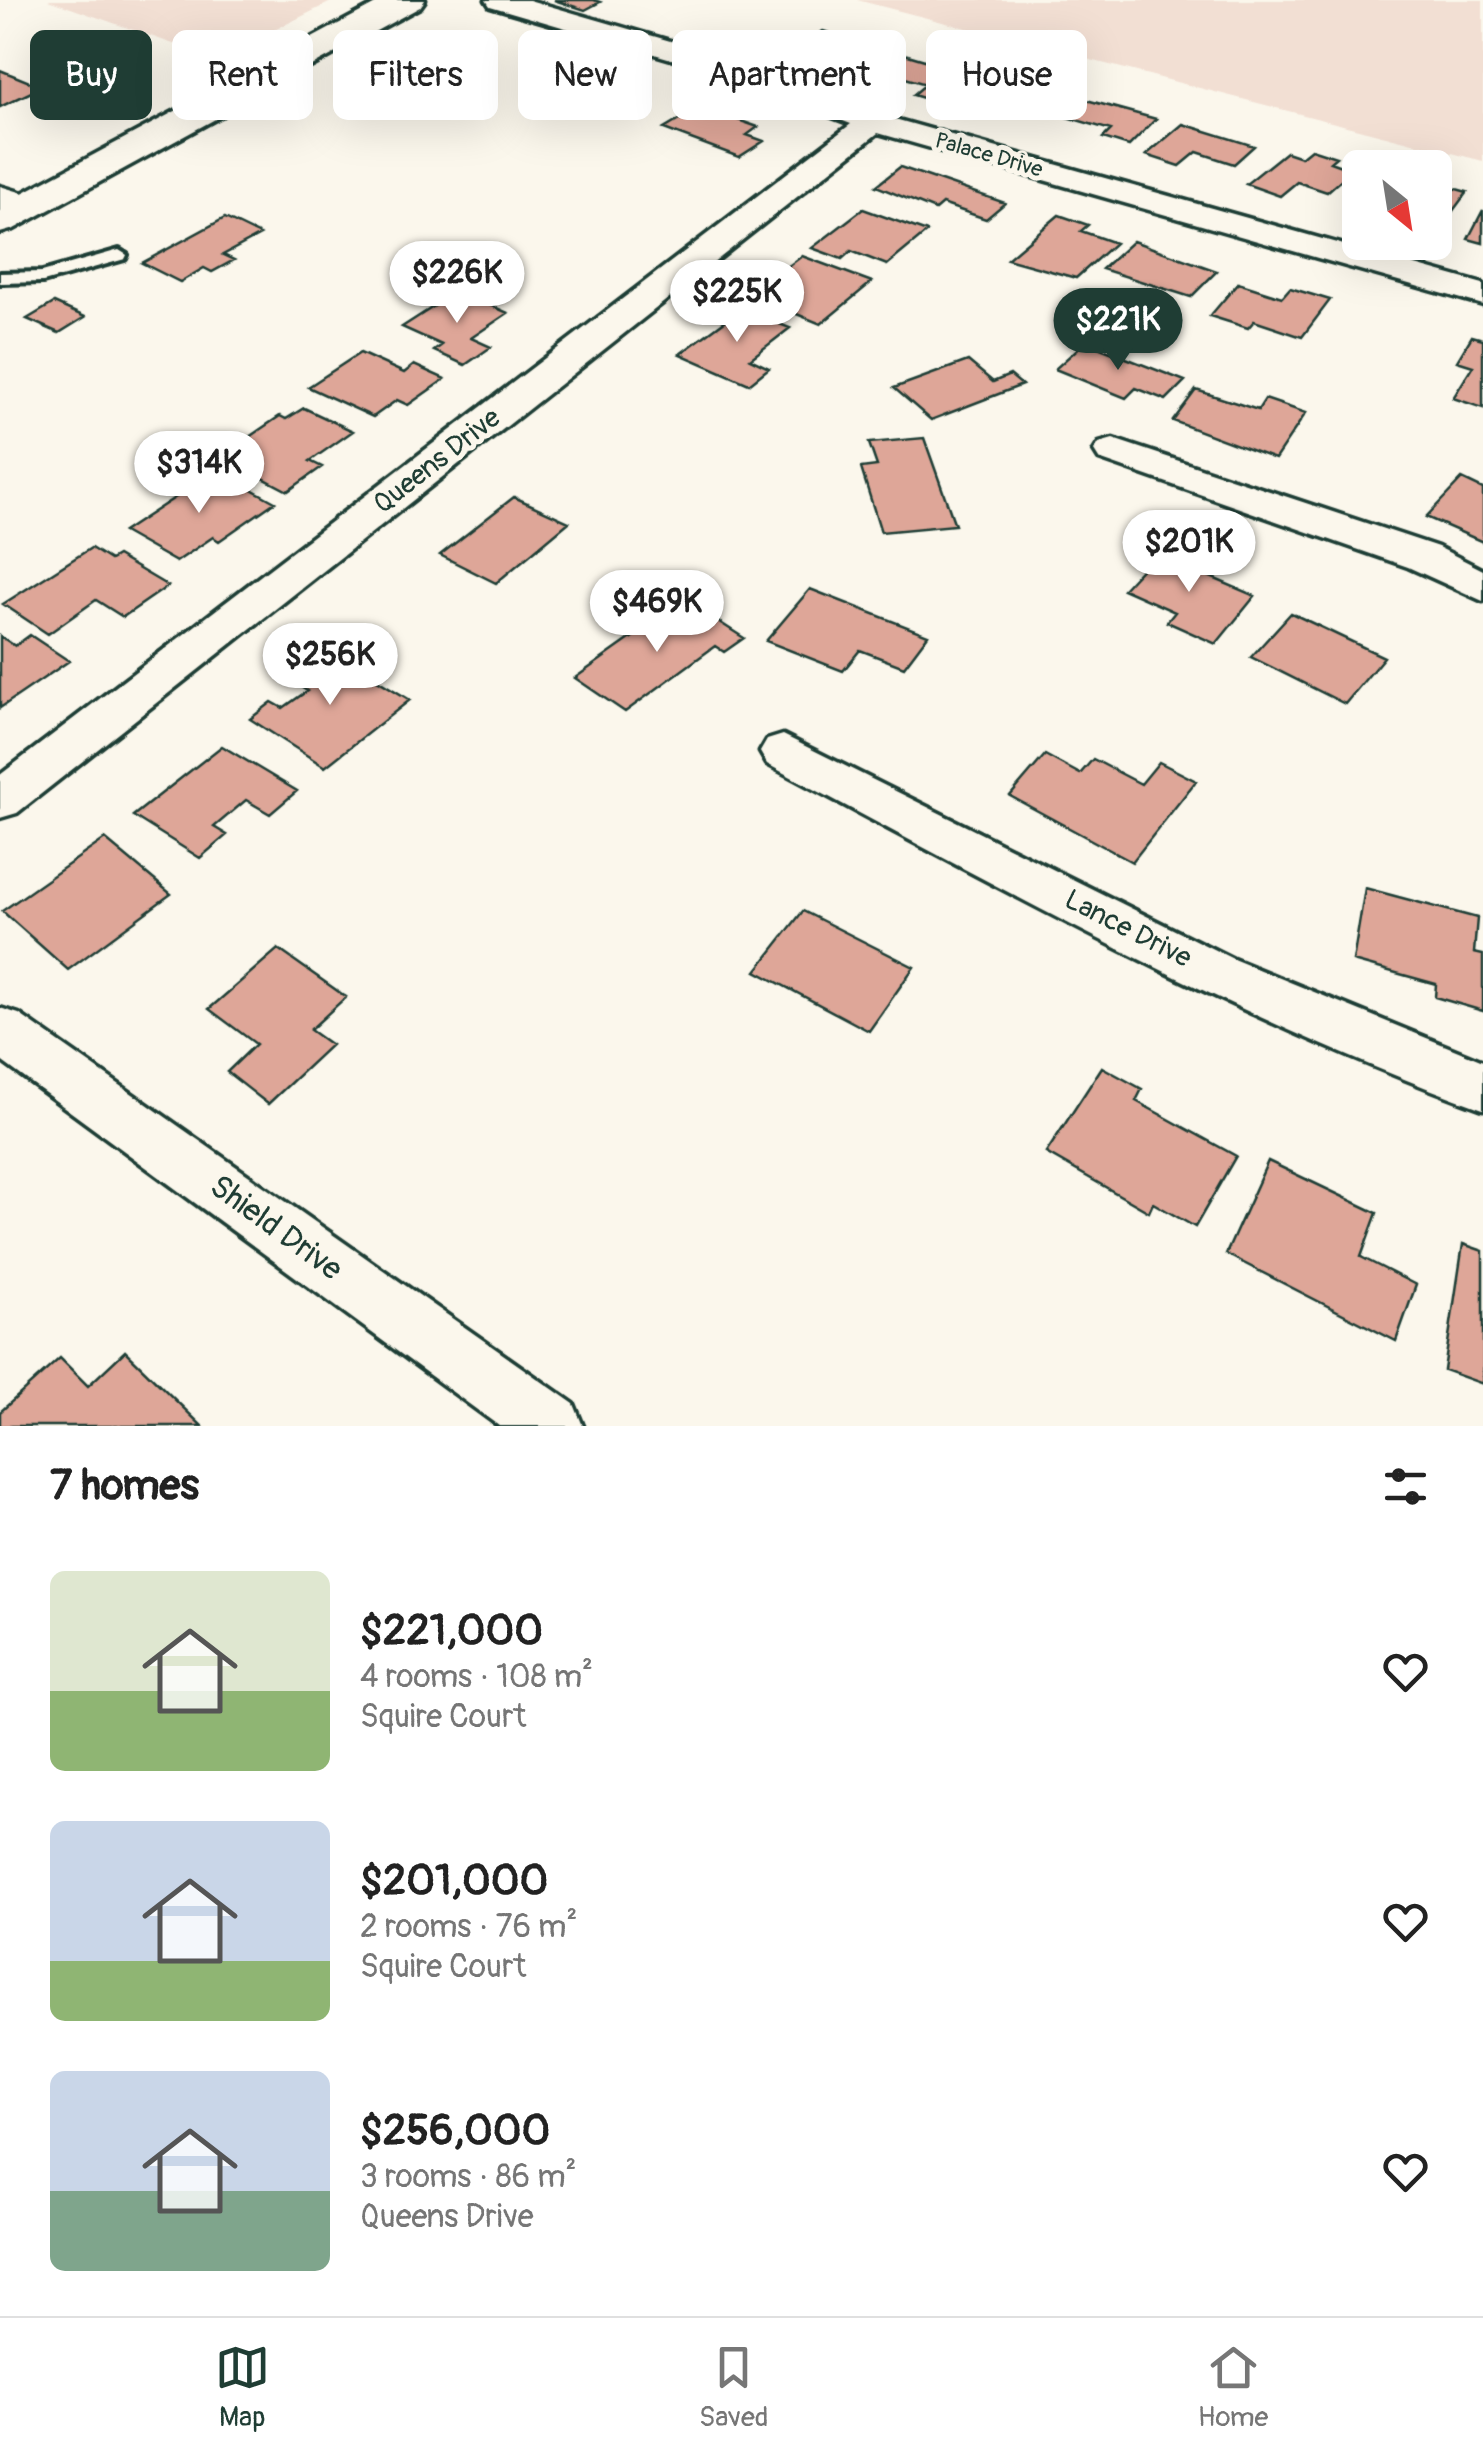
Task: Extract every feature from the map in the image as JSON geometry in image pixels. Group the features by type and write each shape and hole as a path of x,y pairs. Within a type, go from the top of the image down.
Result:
{"main road":[{"path":"7,203 358,0"},
{"path":"7,203 408,0"}],"street":[{"name":"Palace Drive","path":"500,0 719,64 873,122 1483,295"},
{"name":"Queens Drive","path":"0,800 873,122"},
{"path":"1113,451 1422,557 1483,587"},
{"name":"Lance Drive","path":"783,752 1221,977 1357,1038 1483,1085"},
{"name":"Shield Drive","path":"0,1030 552,1426"}],"lane":[{"path":"0,278 43,277 119,255"}],"shaded area":[{"path":"48,0 335,0 274,30 172,30 172,44 152,37 152,30 133,30"},
{"path":"857,0 1483,0 1483,161 1087,59 1087,30 974,30"}],"building":[{"path":"554,0 594,0 600,2 585,10"},
{"path":"906,54 926,60 926,84 906,78"},
{"path":"0,70 30,82 30,93 0,107"},
{"path":"926,84 926,99 913,95"},
{"path":"1087,100 1156,119 1129,146 1103,138 1111,130 1077,120 1087,120"},
{"path":"679,120 738,120 758,127 747,135 764,141 739,157 664,129"},
{"path":"1183,124 1254,146 1234,164 1197,152 1180,166 1146,155"},
{"path":"1311,149 1336,157 1330,162 1342,166 1342,179 1327,192 1297,182 1280,196 1246,184 1286,152 1301,157"},
{"path":"900,167 1005,203 986,219 942,204 935,210 876,186"},
{"path":"1452,188 1467,192 1452,212"},
{"path":"863,209 927,232 887,265 851,251 842,259 812,248"},
{"path":"1483,210 1483,243 1468,239"},
{"path":"1059,215 1088,225 1081,231 1115,243 1076,278 1007,259"},
{"path":"225,218 260,235 223,255 234,260 212,272 204,268 180,282 142,263"},
{"path":"1133,241 1217,271 1191,297 1102,269"},
{"path":"802,256 872,282 821,324 750,295"},
{"path":"1238,283 1282,297 1290,288 1330,300 1302,337 1254,321 1248,328 1210,316"},
{"path":"458,291 508,313 471,338 491,347 465,365 434,351 442,345 402,327"},
{"path":"54,303 85,317 59,333 27,319"},
{"path":"741,309 790,328 750,359 769,368 749,384 680,354"},
{"path":"1472,336 1483,339 1483,408 1453,398 1473,366 1457,361"},
{"path":"1085,342 1185,381 1166,400 1136,388 1126,398 1055,369"},
{"path":"360,353 404,373 414,365 445,379 408,405 397,400 373,417 308,387"},
{"path":"968,361 993,382 1010,375 1022,385 931,420 894,388"},
{"path":"1196,390 1258,410 1265,399 1306,413 1275,459 1173,421"},
{"path":"304,408 353,431 310,461 322,467 288,491 221,456 280,416 286,419"},
{"path":"924,438 955,525 881,532 861,468 877,466 869,443"},
{"path":"217,470 275,502 219,541 213,537 176,562 123,532"},
{"path":"1462,479 1483,489 1483,542 1426,517"},
{"path":"514,497 569,522 496,583 440,555"},
{"path":"1164,545 1195,558 1187,567 1255,596 1216,644 1167,622 1175,612 1123,589"},
{"path":"91,548 110,560 117,556 168,586 123,617 96,600 48,634 3,604"},
{"path":"810,589 928,635 904,667 860,650 843,671 766,641"},
{"path":"685,600 744,638 724,652 715,646 625,712 575,678"},
{"path":"1291,613 1384,657 1345,704 1251,657"},
{"path":"30,635 69,661 0,708 0,636 15,646"},
{"path":"323,647 410,700 325,767 250,719 272,702 283,708 307,691 284,676"},
{"path":"222,746 297,791 270,814 246,800 214,827 227,835 200,858 133,816"},
{"path":"1045,755 1080,774 1093,759 1141,784 1159,762 1196,781 1132,862 1010,796"},
{"path":"105,839 171,894 68,970 2,911"},
{"path":"1365,888 1477,918 1474,953 1483,955 1483,1011 1435,997 1436,984 1353,961"},
{"path":"803,911 914,967 869,1031 756,971"},
{"path":"278,949 346,997 310,1030 331,1045 268,1104 227,1072 256,1044 209,1009"},
{"path":"1102,1067 1142,1089 1136,1101 1236,1156 1195,1227 1153,1203 1149,1212 1046,1153"},
{"path":"1268,1161 1377,1213 1361,1257 1416,1285 1396,1341 1226,1254"},
{"path":"1463,1244 1483,1251 1483,1384 1444,1370"},
{"path":"125,1351 202,1426 0,1426 0,1412 60,1358 88,1386"}]}
